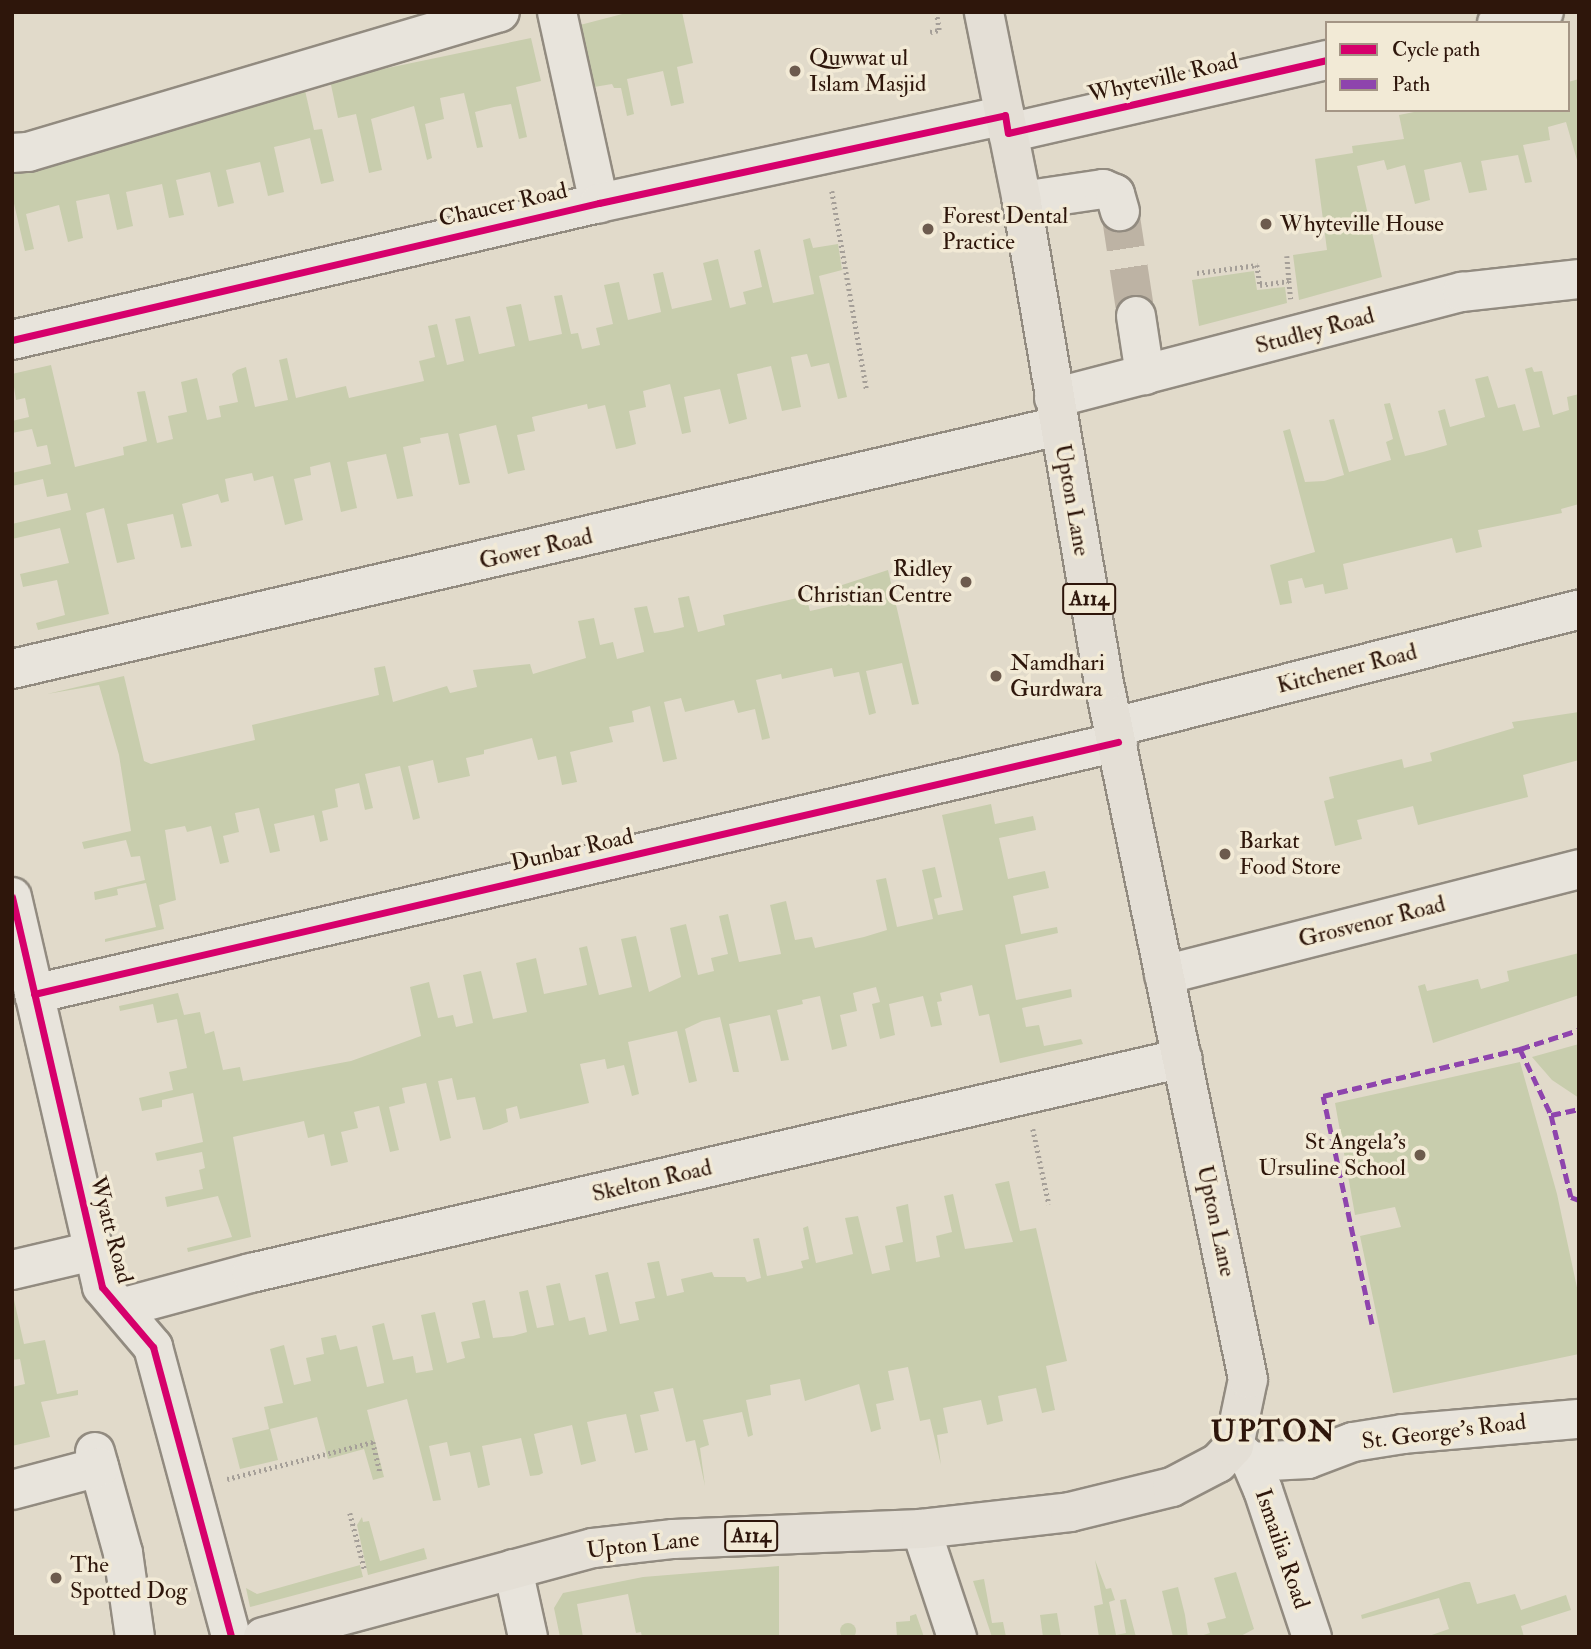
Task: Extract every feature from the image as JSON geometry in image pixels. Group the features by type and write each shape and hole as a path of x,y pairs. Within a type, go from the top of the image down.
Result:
{"main road":[{"name":"Upton Lane","path":"263,1637 593,1548 673,1539 921,1529 1112,1504 1198,1476 1243,1454 1248,1379 1116,735 1056,412 1022,201 984,12"}],"street":[{"path":"12,153 28,152 500,12"},
{"name":"Chaucer Road","path":"557,12 599,203"},
{"path":"1506,21 1544,12"},
{"name":"Whyteville Road","path":"1007,124 1325,61"},
{"name":"Chaucer Road","path":"12,340 599,203 828,155 1007,124"},
{"path":"1022,201 1103,189 1115,194 1120,211"},
{"name":"Studley Road","path":"1056,412 1145,375 1462,292 1579,279"},
{"path":"1136,316 1145,375"},
{"name":"Gower Road","path":"12,669 1056,412"},
{"name":"Kitchener Road","path":"1116,735 1579,610"},
{"name":"Dunbar Road","path":"34,994 1116,735"},
{"name":"Grosvenor Road","path":"1164,975 1579,869"},
{"name":"Wyatt Road","path":"12,897 102,1287 153,1347 231,1637"},
{"name":"Skelton Road","path":"121,1308 251,1273 1183,1058"},
{"path":"12,1270 93,1251"},
{"name":"St. George's Road","path":"1243,1454 1308,1459 1353,1442 1403,1434 1579,1419"},
{"name":"Ismailia Road","path":"1243,1454 1312,1637"},
{"path":"12,1490 97,1460 123,1553 135,1637"},
{"path":"921,1529 957,1637"},
{"path":"513,1569 528,1637"}],"path":[{"path":"930,32 939,30 936,12"},
{"path":"828,155 867,391"},
{"path":"1287,256 1289,281 1301,334"},
{"path":"1197,273 1238,265 1257,265 1260,285 1289,281"},
{"path":"1031,1123 1049,1204"},
{"path":"193,1494 221,1481 373,1442 380,1472"},
{"path":"350,1513 368,1582"}],"green space":[{"path":"630,12 682,12 693,63 677,67 684,103 671,106 663,71 627,79 634,114 627,116 621,88 614,88 612,84 594,87 580,25"},
{"path":"531,38 541,81 516,87 527,137 519,139 511,104 494,107 475,112 483,147 477,148 464,93 440,98 444,119 425,124 432,158 427,160 414,106 371,119 382,170 369,173 356,114 338,118 330,80"},
{"path":"1579,79 1579,167 1566,122 1548,127 1550,140 1523,145 1532,182 1525,183 1518,155 1481,161 1487,190 1469,193 1461,162 1424,170 1430,200 1415,204 1405,165 1387,170 1384,160 1357,166 1382,277 1299,300 1293,255 1327,250 1315,159 1353,153 1352,146 1404,139 1399,115 1414,112 1570,112 1570,81"},
{"path":"304,86 314,130 322,129 334,181 321,184 310,138 274,147 284,192 268,196 260,162 226,170 234,203 218,207 210,172 176,180 184,215 169,218 162,184 126,192 133,226 117,230 109,194 76,201 83,238 68,242 59,205 26,214 34,249 25,251 12,195 12,165"},
{"path":"810,238 813,248 838,244 842,270 819,276 847,397 838,399 829,363 811,367 807,354 791,357 801,407 782,411 771,366 737,374 747,419 729,424 720,389 684,397 691,432 682,434 670,384 643,391 646,407 629,411 636,444 626,447 616,449 605,405 588,409 587,404 532,417 535,431 517,435 525,470 508,474 496,425 459,434 470,483 459,485 448,433 420,438 421,443 403,447 413,496 397,499 386,454 347,462 357,508 341,512 330,462 310,467 311,475 294,479 303,520 285,525 273,476 254,481 252,473 225,479 229,501 221,503 218,494 182,504 192,546 181,548 173,514 127,524 135,559 117,563 104,508 86,513 109,614 38,630 36,623 65,615 57,580 23,587 20,574 69,563 60,528 12,539 12,524 71,510 67,493 47,497 43,479 12,486 12,473 51,464 47,445 37,447 32,429 12,433 12,421 29,417 25,398 16,400 12,374 51,365 75,467 124,455 123,447 147,441 137,392 145,391 157,443 173,439 168,416 187,412 181,382 197,378 207,420 221,417 219,406 238,402 232,374 246,367 255,407 288,400 279,360 287,358 296,398 346,386 349,398 424,381 419,361 435,357 428,326 437,324 447,365 464,361 455,319 470,316 479,354 515,346 506,307 521,304 529,341 562,334 554,296 562,295 571,334 578,333 582,349 600,345 596,328 613,324 604,285 619,282 628,320 661,312 653,274 663,272 672,309 712,300 703,263 718,259 730,308 746,304 743,292 762,287 754,251 760,249 773,303 814,294 803,240"},
{"path":"1254,271 1257,290 1285,287 1287,303 1199,326 1192,280"},
{"path":"1532,367 1534,372 1542,371 1553,415 1569,410 1567,397 1579,394 1579,504 1561,509 1562,513 1478,530 1482,547 1456,553 1452,538 1343,564 1348,589 1325,594 1323,584 1305,588 1302,578 1288,581 1292,603 1280,605 1270,565 1315,552 1283,431 1290,429 1305,482 1324,481 1344,475 1329,420 1334,419 1349,472 1391,460 1386,442 1393,439 1384,404 1390,403 1405,456 1423,452 1447,445 1438,411 1445,409 1450,427 1485,417 1475,379 1488,376 1498,408 1515,404 1523,431 1540,427 1525,369"},
{"path":"888,570 919,704 912,705 902,663 866,671 876,713 869,715 859,672 834,677 832,668 782,679 781,674 756,680 770,738 762,740 755,709 738,713 734,700 685,712 681,698 664,702 677,759 663,762 650,706 632,711 634,722 609,727 613,742 570,752 577,782 562,785 556,756 538,760 532,738 484,750 484,754 466,758 470,776 438,783 433,760 408,766 420,818 413,820 400,766 365,774 373,808 365,810 359,783 335,789 338,807 322,811 328,840 320,842 314,815 274,824 280,851 270,853 259,808 235,813 239,832 223,836 229,862 220,864 211,826 187,832 185,826 165,830 176,900 159,905 164,929 105,942 105,939 156,927 146,883 117,889 118,895 95,900 94,892 145,880 140,856 131,857 126,840 84,849 82,842 131,831 119,755 99,685 47,694 124,676 144,761 151,764 255,740 252,725 379,695 374,668 385,666 393,702 447,686 450,693 477,687 473,670 530,664 533,674 586,658 578,621 594,618 600,645 613,642 617,659 644,652 634,608 647,606 654,633 668,631 684,627 678,598 689,596 698,632 725,625 723,615 806,596 810,611 837,605 833,588"},
{"path":"1579,712 1579,760 1523,775 1528,797 1418,825 1413,806 1357,820 1362,839 1335,846 1324,801 1334,798 1329,777 1402,759 1404,768 1432,761 1430,753 1514,728 1512,722"},
{"path":"991,804 995,824 1033,816 1035,824 1036,830 999,838 1008,879 1045,871 1049,888 1013,896 1021,934 1057,927 1058,933 1005,945 1016,1000 1071,989 1072,997 1022,1008 1026,1027 1039,1025 1044,1046 1081,1039 1083,1044 1000,1063 989,1014 979,1016 972,985 940,993 942,1001 937,1002 942,1025 931,1027 923,996 889,1004 895,1035 880,1039 872,1004 880,1002 876,987 853,993 857,1011 840,1015 847,1046 832,1050 820,996 802,1000 803,1004 777,1010 789,1060 781,1061 770,1015 729,1024 739,1072 733,1072 720,1017 702,1021 685,1029 697,1081 689,1083 677,1031 628,1042 639,1094 632,1096 624,1065 607,1069 605,1059 580,1064 589,1103 520,1119 517,1106 506,1109 508,1122 490,1129 483,1130 475,1097 457,1100 452,1078 438,1081 451,1138 440,1141 426,1083 402,1088 405,1103 389,1107 399,1150 390,1152 379,1106 354,1112 358,1128 341,1132 348,1162 331,1166 324,1134 308,1138 304,1121 233,1137 251,1237 188,1252 187,1248 232,1237 218,1196 167,1207 165,1197 203,1189 199,1170 205,1168 202,1152 157,1161 155,1153 203,1142 193,1093 162,1100 162,1107 142,1111 139,1098 173,1090 169,1072 187,1068 177,1019 157,1023 153,1004 120,1011 119,1006 178,993 184,1015 200,1012 205,1034 214,1031 223,1070 240,1067 243,1081 351,1061 421,1036 410,987 429,982 438,1018 453,1015 456,1027 473,1023 463,975 481,971 493,1019 527,1012 516,963 536,958 544,994 587,985 579,948 587,946 599,995 632,987 621,939 636,936 649,992 681,977 670,928 686,924 698,975 714,971 711,958 728,954 719,916 728,914 739,962 781,954 770,905 786,901 795,940 812,937 815,948 887,930 876,880 886,878 897,927 933,919 922,870 935,867 942,897 934,899 938,915 963,910 942,815"},
{"path":"1579,953 1579,995 1433,1043 1418,986 1425,984 1427,991 1478,979 1481,989 1509,981 1507,971"},
{"path":"1579,1044 1579,1098 1552,1080 1532,1057"},
{"path":"1520,1062 1557,1194 1579,1297 1579,1354 1393,1393 1360,1236 1401,1227 1395,1207 1355,1215 1335,1103"},
{"path":"1009,1181 1020,1231 1036,1228 1067,1361 1046,1366 1055,1410 1042,1413 1036,1388 998,1396 1003,1421 987,1425 981,1400 943,1408 948,1433 937,1435 941,1465 930,1419 920,1421 908,1367 888,1371 894,1400 876,1404 881,1429 871,1432 859,1384 805,1401 800,1379 770,1385 771,1395 746,1400 753,1435 748,1437 742,1412 703,1420 709,1445 700,1448 705,1486 695,1440 686,1442 673,1388 654,1392 659,1411 640,1415 648,1450 635,1453 626,1414 587,1422 596,1461 581,1465 572,1425 534,1434 543,1473 539,1475 530,1476 521,1438 482,1446 490,1485 478,1488 470,1452 450,1456 447,1442 429,1446 441,1500 433,1501 407,1399 367,1410 384,1477 373,1480 364,1449 328,1459 317,1417 270,1429 278,1460 240,1469 232,1438 269,1429 264,1407 283,1403 270,1349 284,1345 294,1385 311,1381 306,1358 324,1354 321,1338 336,1335 340,1350 357,1346 367,1387 384,1383 372,1326 384,1323 393,1360 413,1356 416,1373 433,1370 421,1315 435,1312 447,1363 465,1358 461,1342 480,1338 472,1303 485,1300 493,1338 513,1336 527,1332 519,1292 528,1290 537,1328 554,1325 546,1286 560,1283 569,1321 585,1317 589,1335 607,1331 595,1275 608,1272 620,1324 639,1320 635,1302 655,1298 647,1263 659,1261 667,1296 684,1292 681,1279 712,1272 714,1277 745,1277 747,1282 761,1278 753,1239 759,1238 767,1276 787,1272 803,1268 801,1261 809,1259 803,1228 808,1226 816,1263 853,1254 845,1218 858,1216 872,1274 890,1270 885,1246 903,1242 896,1207 908,1204 916,1262 940,1257 936,1236 952,1232 944,1196 953,1194 965,1249 1013,1242 995,1184"},
{"path":"12,1291 24,1344 45,1340 57,1394 78,1390 78,1395 41,1402 50,1437 12,1446 12,1387 25,1384 20,1359 12,1360"},
{"path":"362,1517 363,1522 369,1521 380,1561 424,1548 427,1559 368,1575 357,1525"},
{"path":"1095,1560 1106,1589 1111,1588 1115,1600 1109,1602 1116,1635 1126,1633 1120,1600 1126,1599 1136,1637 1099,1637 1094,1606 1103,1604"},
{"path":"360,1565 363,1577 250,1607 246,1588 257,1594"},
{"path":"779,1566 779,1637 642,1637 641,1632 636,1633 628,1594 577,1604 583,1637 560,1637 554,1608 563,1593 643,1577"},
{"path":"1236,1572 1254,1629 1239,1637 1197,1637 1210,1633 1207,1623 1226,1618 1214,1578"},
{"path":"984,1579 992,1623 1003,1622 1006,1637 992,1637 973,1581"},
{"path":"1470,1582 1477,1604 1515,1594 1521,1610 1566,1595 1571,1610 1521,1626 1524,1637 1426,1637 1449,1629 1439,1598 1362,1619 1361,1615"},
{"path":"1178,1587 1188,1637 1173,1637 1162,1591"},
{"path":"1057,1613 1061,1637 1043,1637 1040,1615"},
{"path":"916,1614 924,1637 897,1637 896,1622 910,1621 910,1616"},
{"path":"848,1623 854,1625 854,1637 848,1639 842,1637 840,1631 842,1625"}],"tunnel":[{"path":"1120,211 1136,316"}],"marked path":[{"path":"1372,1324 1323,1096 1520,1049 1579,1030"},
{"path":"1520,1049 1551,1115 1571,1197 1579,1200"},
{"path":"1551,1115 1579,1109"}],"cycle path":[{"path":"12,340 599,203 1005,115 1008,133 1325,60"},
{"path":"34,994 1118,742"},
{"path":"12,897 102,1287 153,1347 231,1637"}],"place":[{"name":"Quwwat ul Islam Masjid","path":"795,71"},
{"name":"Whyteville House","path":"1266,224"},
{"name":"Forest Dental Practice","path":"928,229"},
{"name":"Ridley Christian Centre","path":"966,582"},
{"name":"Namdhari Gurdwara","path":"996,676"},
{"name":"Barkat Food Store","path":"1225,854"},
{"name":"St Angela's Ursuline School","path":"1420,1155"},
{"name":"The Spotted Dog","path":"56,1578"}],"district":[{"name":"UPTON","path":"1274,1432"}]}
